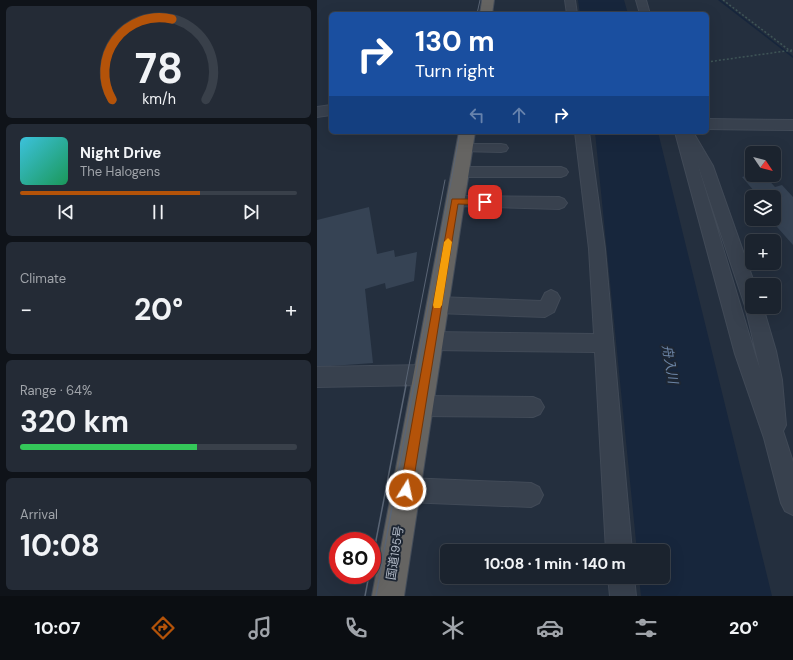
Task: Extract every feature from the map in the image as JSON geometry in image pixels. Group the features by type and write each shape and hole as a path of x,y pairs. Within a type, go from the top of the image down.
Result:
{"highway":[{"path":"486,12 488,0"},
{"name":"国道195号","path":"388,596 464,151"}],"street":[{"path":"571,0 572,12"},
{"path":"641,0 644,12"},
{"path":"317,112 329,110"},
{"path":"709,124 793,126"},
{"path":"582,134 597,249 618,544"},
{"path":"682,134 745,354 775,438 793,503"},
{"path":"687,134 706,166 745,281"},
{"path":"464,151 500,151"},
{"path":"464,151 561,172"},
{"path":"455,201 559,203"},
{"path":"437,305 545,309 551,298"},
{"path":"756,314 766,344 775,400 775,438 793,461"},
{"path":"431,341 548,337 595,343"},
{"path":"317,377 395,374 425,375"},
{"path":"420,406 533,407"},
{"path":"406,490 531,495"},
{"path":"622,584 623,596"}],"path":[{"path":"723,0 793,53"},
{"path":"709,62 793,50"}],"water":[{"path":"578,0 624,0 627,12 580,12"},
{"name":"舟入川","path":"595,134 658,134 772,596 641,596 640,584 670,584 670,544 636,544"}],"building":[{"path":"746,182 770,182 775,187 782,185 793,197 793,245 776,226 781,226 781,190 753,190"},
{"path":"369,207 377,254 394,250 395,257 417,252 414,281 386,289 385,283 365,289 373,363 317,367 317,220"}],"waterway":[{"path":"719,0 793,57"}],"tram line":[{"path":"477,12 480,0"},
{"path":"414,386 460,134"},
{"path":"405,386 445,180"},
{"path":"378,532 406,385"},
{"path":"376,596 414,385"},
{"path":"365,596 367,584"}],"slow traffic":[{"path":"437,305 448,242"}],"route":[{"path":"406,490 455,201 485,202"}]}
